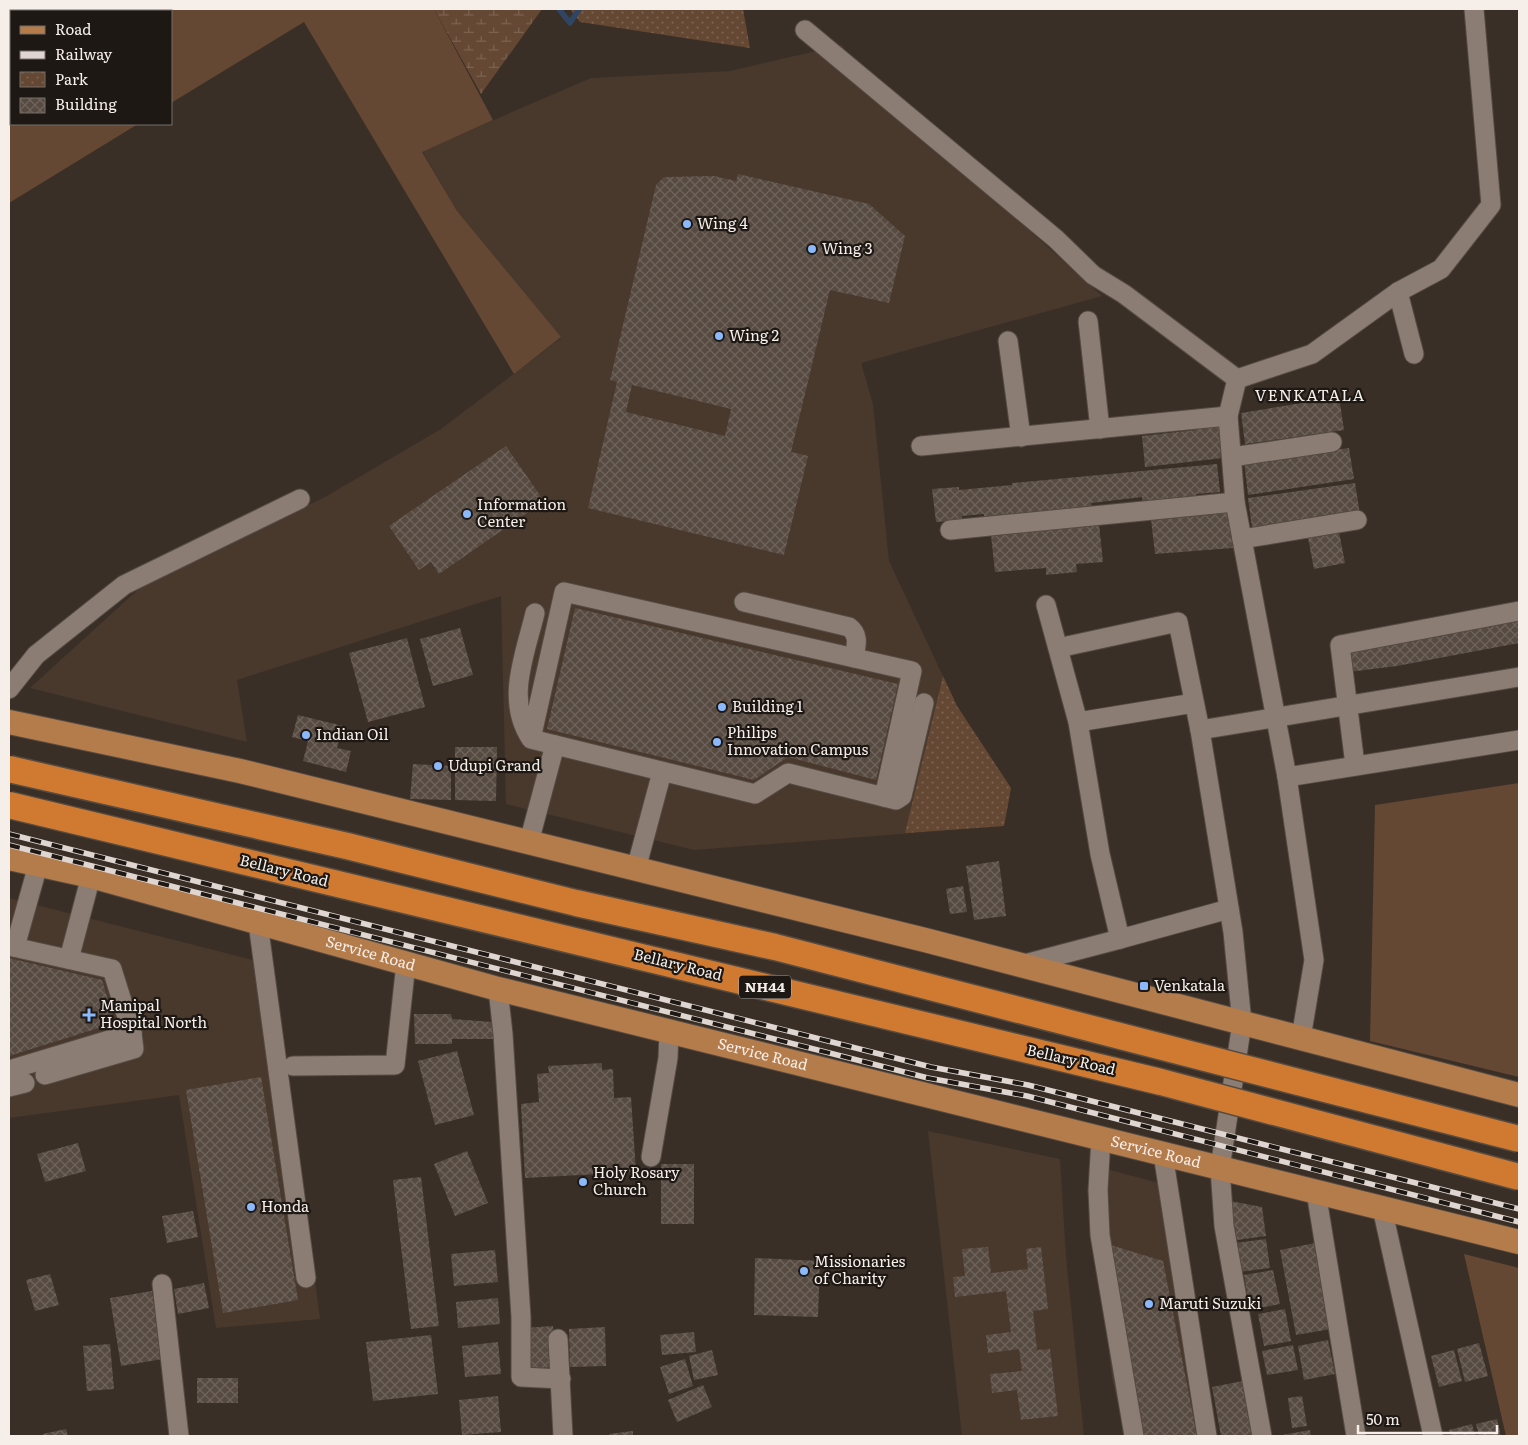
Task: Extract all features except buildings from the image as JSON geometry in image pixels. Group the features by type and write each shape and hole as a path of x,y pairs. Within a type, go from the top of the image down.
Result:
{"highway":[{"path":"9,769 338,844 576,903 775,947 1519,1139"},
{"name":"Bellary Road","path":"9,805 1161,1082 1519,1177"}],"main road":[{"path":"9,722 240,770 1021,965 1519,1095"},
{"name":"Service Road","path":"9,858 91,876 498,989 1519,1242"}],"street":[{"path":"1237,379 1312,354 1398,292 1441,269 1491,205 1474,9"},
{"path":"805,30 1056,239 1093,275 1124,294 1237,379"},
{"path":"1398,292 1414,354"},
{"path":"1088,320 1100,430"},
{"path":"1008,342 1021,437"},
{"path":"1237,379 1228,416 1235,502 1287,777 1314,960 1301,1038"},
{"path":"921,446 1228,416"},
{"path":"1232,457 1332,442"},
{"path":"9,688 36,655 124,585 300,499"},
{"path":"950,530 1235,502"},
{"path":"1242,539 1357,520"},
{"path":"531,739 564,592 912,671 884,798"},
{"path":"744,602 849,626 857,639 854,658"},
{"path":"1046,605 1078,722 1100,854 1120,939"},
{"path":"1354,765 1340,645 1519,611"},
{"path":"535,613 517,693 520,720 531,739 755,794 788,773 896,800 902,796 924,703"},
{"path":"1058,648 1178,622 1200,730 1229,909 1242,1023 1220,1168 1224,1226 1262,1436"},
{"path":"1200,730 1519,677"},
{"path":"1078,722 1194,703"},
{"path":"1287,777 1519,740"},
{"path":"529,842 555,745"},
{"path":"636,869 662,772"},
{"path":"38,864 12,946 112,969 132,1033 134,1049 45,1075"},
{"path":"69,959 91,876"},
{"path":"1021,965 1229,909"},
{"path":"258,922 306,1278"},
{"path":"293,1066 396,1065 406,963"},
{"path":"498,989 503,1034 522,1377 561,1379"},
{"path":"651,1157 668,1058 669,1032"},
{"path":"9,1070 132,1033"},
{"path":"1101,1138 1098,1190 1100,1235 1134,1436"},
{"path":"1163,1154 1207,1436"},
{"path":"1316,1192 1356,1436"},
{"path":"1382,1208 1433,1436"},
{"path":"162,1284 179,1436"},
{"path":"558,1339 563,1436"}],"shaded area":[{"path":"842,45 865,82 1102,296 861,363 873,404 889,561 957,706 1011,788 1004,826 694,850 506,804 501,596 237,680 247,742 30,688 142,586 325,497 441,429 561,338 457,211 422,151 591,78 730,71"},
{"path":"9,898 273,965 320,1319 216,1328 179,1095 9,1118"},
{"path":"928,1131 1060,1159 1066,1257 1084,1436 962,1436"},
{"name":"Maruti Suzuki","path":"1095,1166 1174,1187 1217,1436 1125,1436 1112,1378 1095,1231"}],"green space":[{"path":"9,9 434,9 493,120 422,152 457,211 561,337 514,374 304,22 172,102 172,10 10,10 10,125 136,125 9,203"},
{"path":"434,9 542,9 481,94"},
{"path":"570,9 743,9 750,48 580,22"},
{"path":"943,676 957,706 1011,788 1004,826 905,833"},
{"path":"1519,783 1519,1077 1370,1041 1375,805"},
{"path":"1464,1254 1519,1268 1519,1436 1506,1436"}],"waterway":[{"path":"559,9 570,23 579,9"}],"railway":[{"path":"9,834 931,1067 1028,1085 1519,1209"},
{"path":"9,845 928,1078 1027,1096 1519,1222"}],"place":[{"name":"Wing 4","path":"687,224"},
{"name":"Wing 3","path":"812,249"},
{"name":"Wing 2","path":"719,336"},
{"name":"Information Center","path":"467,514"},
{"name":"Building 1","path":"722,707"},
{"name":"Indian Oil","path":"306,735"},
{"name":"Philips Innovation Campus","path":"717,742"},
{"name":"Udupi Grand","path":"438,766"},
{"name":"Venkatala","path":"1144,986"},
{"name":"Manipal Hospital North","path":"89,1015"},
{"name":"Holy Rosary Church","path":"583,1182"},
{"name":"Honda","path":"251,1207"},
{"name":"Missionaries of Charity","path":"804,1271"},
{"name":"Maruti Suzuki","path":"1149,1304"}],"district":[{"name":"VENKATALA","path":"1310,395"}]}
